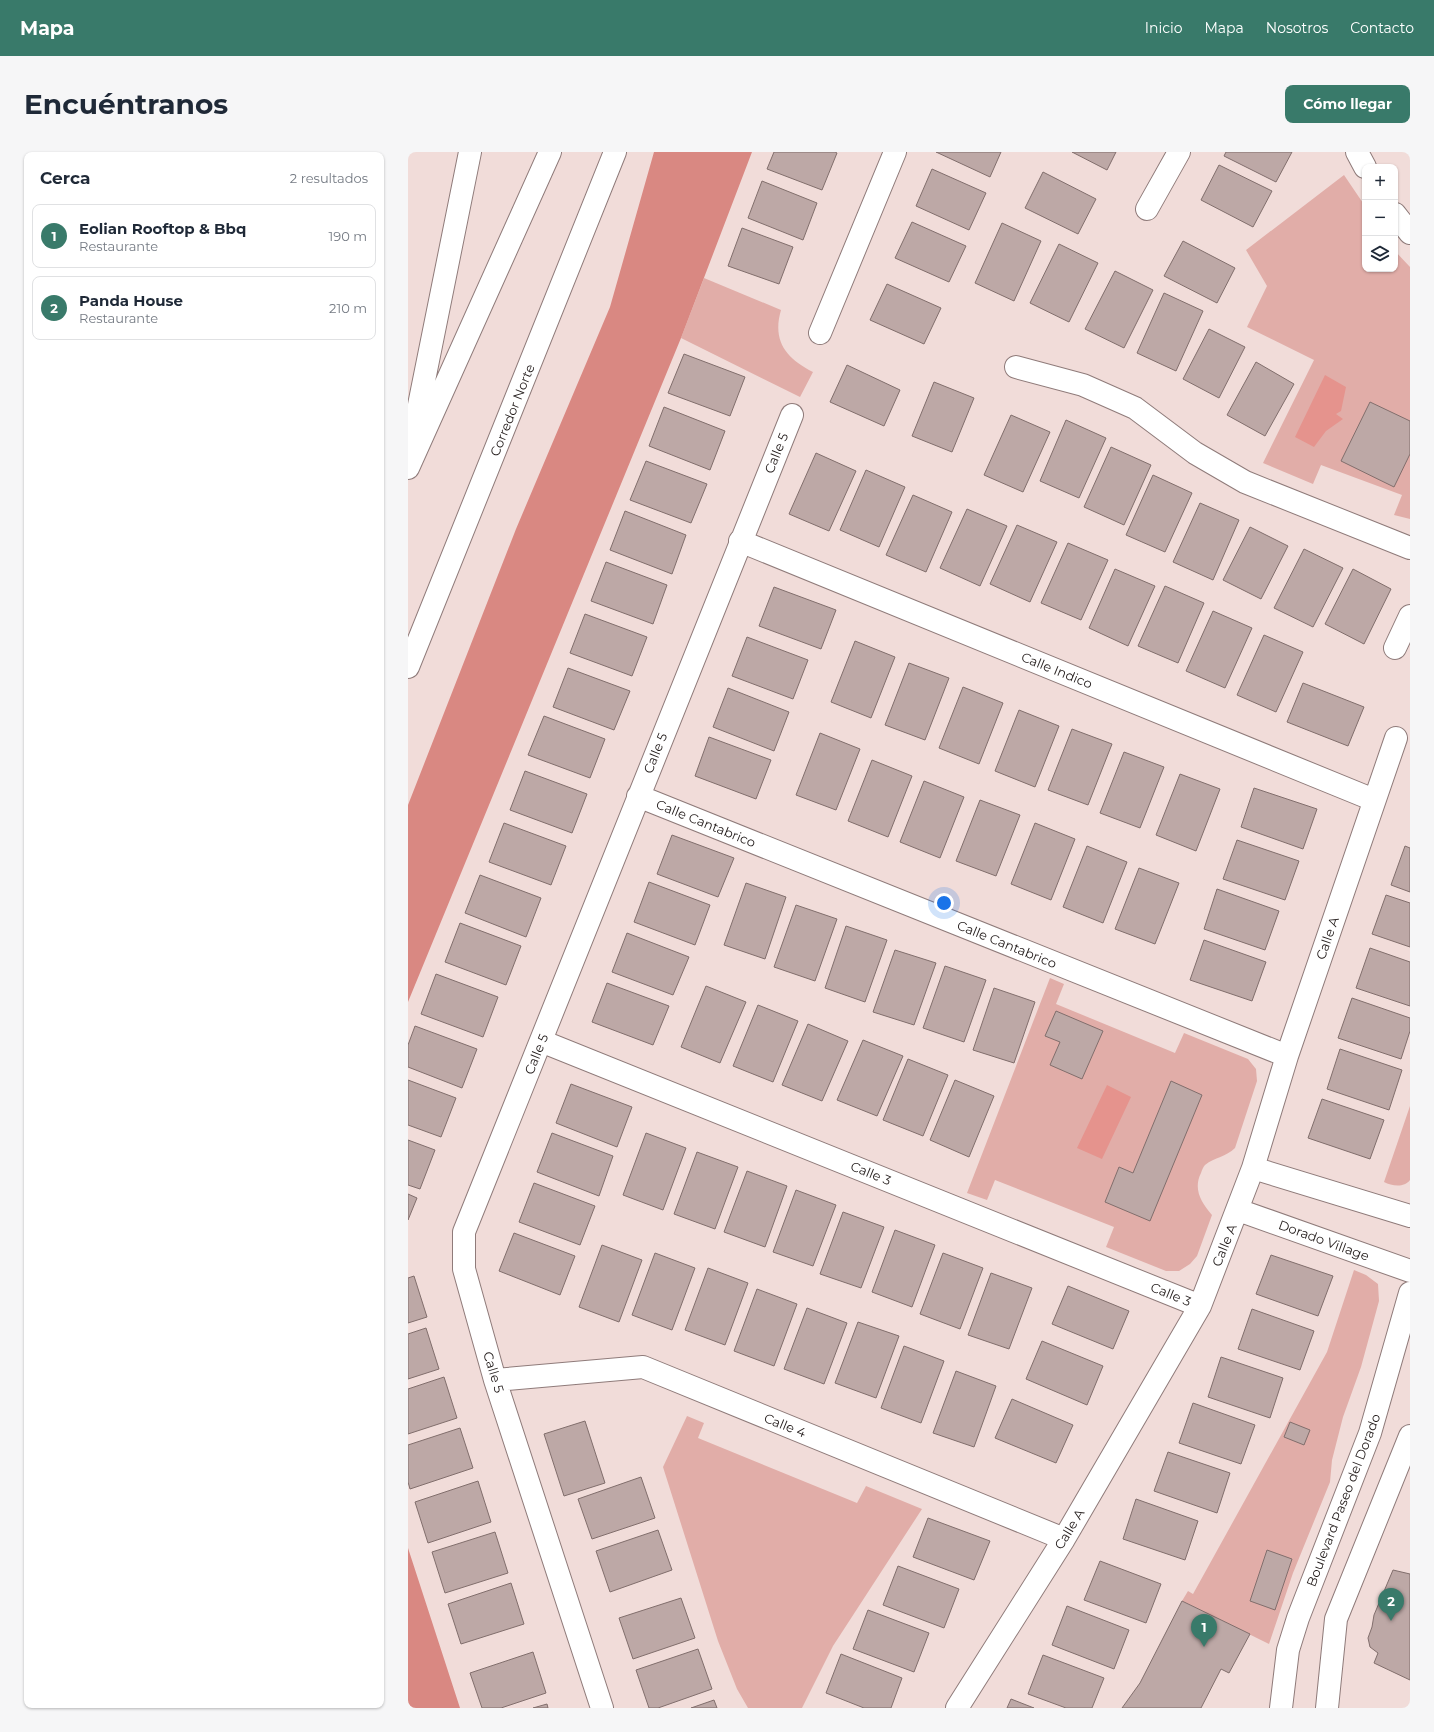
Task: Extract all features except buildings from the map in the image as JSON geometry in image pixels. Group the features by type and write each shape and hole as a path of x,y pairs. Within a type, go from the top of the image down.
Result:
{"main road":[{"path":"408,460 470,152"},
{"path":"408,468 550,152"},
{"name":"Corredor Norte","path":"408,667 615,152"},
{"path":"820,333 895,152"},
{"path":"1147,209 1179,152"},
{"path":"1357,152 1363,164"},
{"path":"1398,218 1410,233"},
{"path":"1016,367 1083,385 1135,408 1195,453 1245,482 1410,548"},
{"name":"Calle 5","path":"602,1708 495,1380 464,1269 464,1232 542,1041 740,541 792,415"},
{"name":"Calle Indico","path":"740,541 1374,800"},
{"path":"1395,648 1410,616"},
{"name":"Calle A","path":"957,1708 1064,1539 1200,1306 1253,1168 1287,1056 1396,738"},
{"name":"Calle Cantabrico","path":"638,796 1287,1056"},
{"name":"Calle 3","path":"542,1041 1200,1306"},
{"path":"1253,1168 1410,1216"},
{"name":"Dorado Village","path":"1238,1210 1410,1271"},
{"name":"Boulevard Paseo del Dorado","path":"1281,1708 1288,1650 1298,1618 1370,1433 1410,1293"},
{"name":"Calle 4","path":"495,1380 643,1367 1064,1539"},
{"path":"1327,1708 1336,1619 1410,1436"}],"shaded area":[{"path":"654,152 752,152 681,338 408,1002 408,805 516,529 610,307"},
{"path":"1344,175 1362,202 1362,272 1398,272 1398,254 1410,267 1410,519 1394,515 1402,495 1321,465 1313,484 1263,463 1314,360 1247,327 1267,286 1246,250"},
{"path":"704,278 781,310 778,331 780,340 795,361 813,372 800,397 681,338"},
{"path":"1325,375 1346,387 1341,411 1336,414 1343,419 1326,431 1314,447 1295,437"},
{"path":"1050,978 1064,984 1056,1004 1175,1053 1184,1033 1248,1059 1256,1069 1257,1081 1235,1148 1232,1151 1209,1162 1202,1170 1198,1184 1199,1195 1212,1215 1197,1256 1190,1264 1179,1271 1166,1271 1106,1247 1114,1227 995,1180 987,1200 967,1193"},
{"path":"1107,1085 1131,1097 1102,1159 1077,1148"},
{"path":"1410,1106 1410,1180 1405,1184 1398,1186 1384,1182"},
{"path":"1354,1270 1366,1275 1378,1284 1379,1301 1361,1367 1343,1417 1332,1460 1330,1482 1293,1573 1269,1644 1182,1601 1188,1591 1193,1594 1327,1352"},
{"path":"687,1416 704,1423 698,1438 857,1503 866,1486 922,1509 833,1646 802,1708 748,1708 737,1689 718,1641 663,1467"},
{"path":"408,1548 460,1708 408,1708"}],"place":[{"name":"Panda House","path":"1391,1621"},
{"name":"Eolian Rooftop & Bbq","path":"1204,1647"}]}
